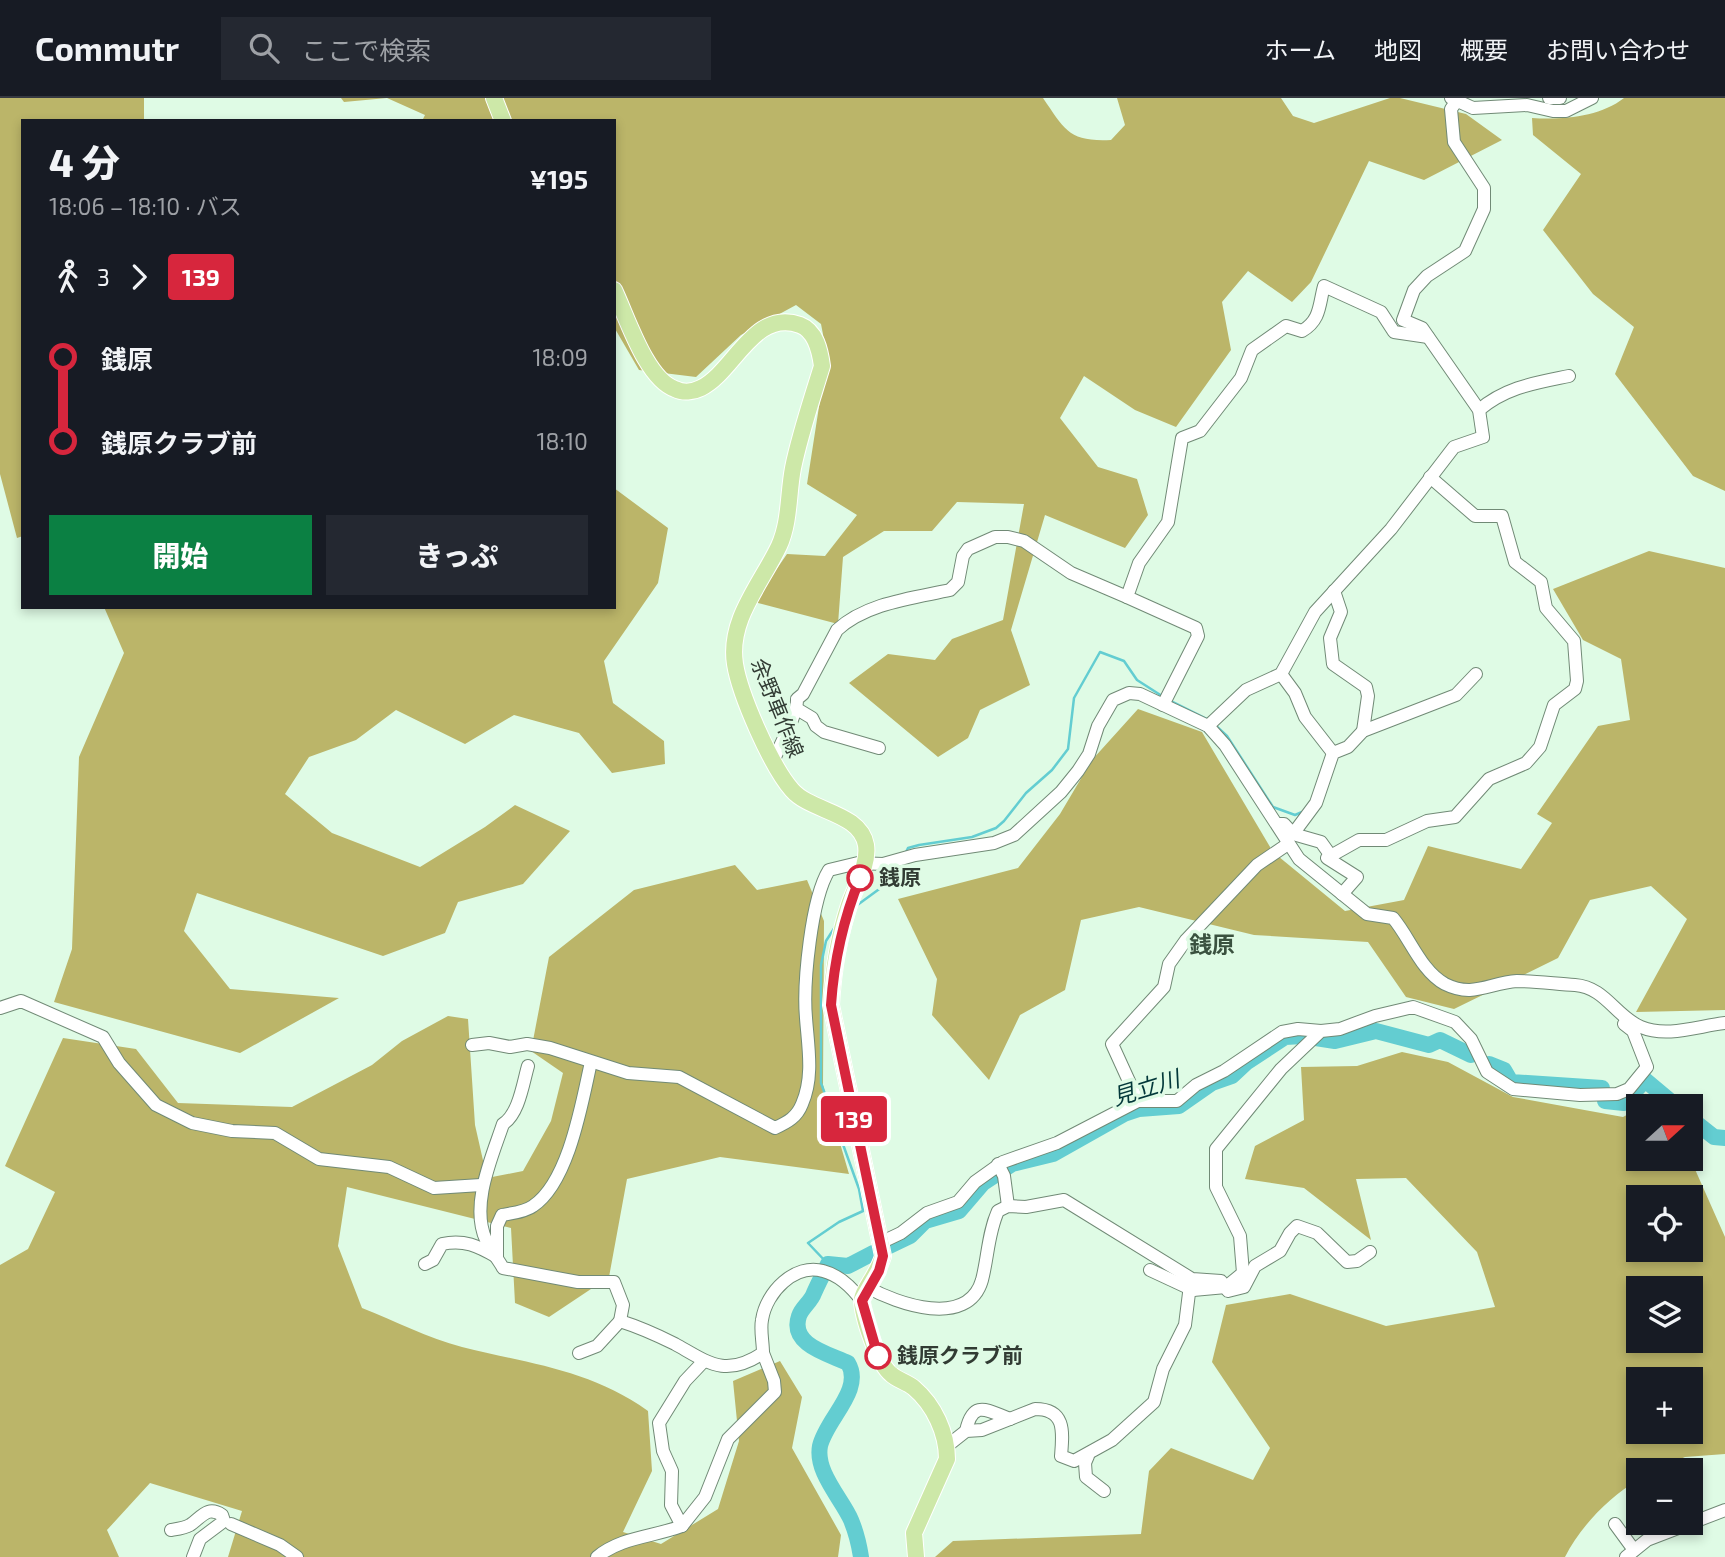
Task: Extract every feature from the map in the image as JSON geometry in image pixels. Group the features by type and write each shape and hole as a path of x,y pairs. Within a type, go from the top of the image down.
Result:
{"main road":[{"path":"494,98 502,119"},
{"name":"余野車作線","path":"616,294 649,365 659,380 675,390 690,392 702,388 757,333 772,325 791,322 804,326 820,351 822,366 793,467 786,522 779,545 744,611 734,648 735,666 773,762 793,791 815,806 854,824 862,832 866,847 834,962 831,1005 883,1256 879,1271 865,1294"},
{"path":"865,1294 878,1356 890,1374 925,1398 936,1416 947,1446 947,1459 914,1533 916,1557"}],"street":[{"path":"1549,98 1560,98"},
{"path":"1208,726 1246,691 1281,674 1315,612 1391,529 1454,447 1483,437 1479,410 1422,328 1403,320 1414,290 1427,276 1465,251 1484,209 1484,188 1454,142 1451,108 1453,100 1473,108 1527,105 1566,111 1592,98"},
{"path":"1127,597 1139,563 1168,522 1182,438 1200,430 1241,378 1252,351 1268,336 1286,326 1302,331 1311,326 1318,318 1324,286 1381,312 1394,332 1428,337"},
{"path":"1479,410 1496,395 1511,388 1569,376"},
{"path":"1309,867 1359,840 1387,840 1427,821 1455,817 1489,779 1526,763 1540,747 1554,705 1575,689 1574,640 1546,608 1541,582 1515,562 1502,516 1475,516 1430,477"},
{"path":"773,762 790,719 797,709 797,699 803,694 837,630 846,622 892,603 950,590 958,582 963,556 968,550 995,537 1024,541 1071,573 1196,628 1198,636 1163,705"},
{"path":"1334,591 1340,612 1330,638 1333,664 1366,687 1368,696 1363,731"},
{"path":"1281,674 1305,717 1333,753"},
{"path":"1138,1101 1112,1044 1164,987 1169,964 1186,940 1256,866 1291,839 1316,803 1333,753 1348,747 1363,731 1456,695 1476,674"},
{"path":"472,1045 489,1042 510,1047 527,1044 550,1048 628,1073 679,1077 775,1128 792,1121 803,1103 808,1077 809,1036 805,1017 810,939 823,880 829,870 864,862 883,864 915,855 994,843 1014,835 1061,792 1079,771 1089,754 1098,726 1113,700 1129,693 1140,694 1208,726 1225,745 1275,825 1284,824 1309,867 1367,914 1393,918 1428,970 1443,983 1465,992 1479,992 1500,983 1519,981 1585,987 1601,994 1633,1023 1656,1031 1725,1023"},
{"path":"797,709 812,718 816,726 824,732 879,748"},
{"path":"1291,839 1321,842 1329,857 1357,877 1342,894"},
{"path":"0,1008 21,1001 103,1037 119,1063 156,1105 192,1123 232,1131 275,1133 319,1159 389,1167 434,1188 481,1185"},
{"path":"880,1243 901,1233 927,1213 958,1202 975,1182 1023,1153 1057,1143 1138,1101 1177,1101 1195,1085 1224,1071 1282,1031 1316,1036 1375,1016 1420,1007 1447,1018 1462,1028 1471,1038 1487,1072 1513,1089 1608,1095 1626,1092 1647,1066 1643,1050 1633,1031 1623,1023 1622,1012"},
{"path":"1150,1270 1193,1290 1226,1287 1243,1273 1240,1236 1216,1187 1216,1149 1281,1069 1316,1036"},
{"path":"497,1257 497,1226 502,1215 531,1208 542,1199 568,1156 591,1062"},
{"path":"528,1066 520,1094 508,1120 503,1124 481,1185 482,1228 503,1268 578,1282 614,1282 623,1305 620,1321 597,1346 579,1353"},
{"path":"1000,1168 1008,1206"},
{"path":"597,1557 613,1544 657,1536 682,1526 705,1497 728,1439 775,1392 774,1381 763,1353 761,1322 776,1291 792,1274 824,1271 855,1291 932,1309 965,1302 982,1279 998,1211 1008,1206 1026,1207 1064,1200 1188,1277 1200,1281 1221,1282 1228,1291 1244,1287 1255,1266 1280,1251 1297,1226 1317,1233 1347,1262 1357,1261 1370,1252"},
{"path":"425,1264 433,1260 442,1244 453,1241 466,1242 497,1257"},
{"path":"947,1446 966,1431 982,1430 1035,1409 1058,1416 1063,1427 1061,1456 1064,1459 1074,1461 1088,1456 1132,1424 1154,1402 1163,1370 1185,1325 1187,1299 1193,1290"},
{"path":"620,1321 669,1341 703,1362 732,1366 748,1363 763,1353"},
{"path":"682,1526 671,1505 672,1471 663,1451 659,1423 685,1381 703,1362"},
{"path":"966,1431 968,1420 979,1410 989,1408 1010,1419"},
{"path":"1088,1456 1085,1464 1086,1477 1104,1491"},
{"path":"1615,1524 1630,1554 1647,1540 1725,1510"},
{"path":"171,1530 189,1526 206,1512 222,1515 224,1521 200,1539 193,1557"},
{"path":"231,1524 280,1545 297,1557"}],"shaded area":[{"path":"0,98 144,98 144,119 21,119 21,537 17,538 0,474"},
{"path":"341,98 387,98 344,102"},
{"path":"387,98 1043,98 1070,132 1086,139 1111,140 1125,125 1117,98 1281,98 1293,116 1314,123 1390,98 1400,98 1466,114 1502,140 1424,180 1369,161 1311,282 1292,302 1248,271 1222,302 1231,350 1176,427 1135,410 1084,376 1060,418 1098,467 1137,479 1148,515 1125,548 1045,515 1011,630 1030,685 980,710 968,738 938,757 849,683 888,654 935,660 952,639 1003,620 1024,504 957,502 932,531 884,531 843,557 838,624 754,602 787,554 825,556 857,515 807,484 827,355 821,324 796,305 741,335 696,377 639,370 616,330 616,119 423,119 425,115"},
{"path":"1624,98 1725,98 1725,491 1693,476 1615,374 1634,327 1593,294 1543,230 1581,174 1533,135 1532,118 1580,116 1604,109"},
{"path":"616,489 668,528 658,583 604,661 613,703 664,741 665,764 612,773 579,733 514,715 465,744 396,710 356,740 309,757 285,794 332,833 420,867 515,805 570,831 523,884 458,902 445,933 383,956 197,893 184,931 230,989 339,998 240,1053 54,1002 72,949 79,757 124,653 105,609 616,609"},
{"path":"1649,551 1725,568 1725,1010 1636,1012 1687,919 1651,886 1590,900 1558,958 1454,1009 1406,997 1368,942 1254,935 1139,907 1081,920 1065,990 1020,1015 989,1080 932,1015 937,979 898,899 1018,868 1060,814 1092,760 1138,709 1202,732 1273,852 1345,911 1404,900 1428,846 1521,869 1552,823 1537,814 1598,726 1630,720 1621,659 1583,640 1553,589"},
{"path":"735,865 757,890 807,880 824,921 823,1085 849,1174 720,1157 627,1179 609,1277 549,1317 515,1303 511,1228 347,1187 338,1246 362,1308 449,1343 581,1377 626,1397 648,1411 652,1471 623,1532 661,1544 718,1509 739,1441 733,1381 780,1361 802,1397 792,1448 841,1535 838,1557 228,1557 242,1511 150,1483 107,1530 119,1557 0,1557 0,1265 28,1249 55,1192 5,1166 63,1038 136,1049 178,1103 292,1107 372,1065 402,1041 448,1016 468,1019 475,1125 487,1178 523,1171 551,1121 563,1073 531,1051 549,957 634,890"},
{"path":"1402,1052 1448,1062 1513,1097 1626,1115 1626,1171 1696,1171 1702,1185 1626,1185 1626,1262 1703,1262 1703,1187 1725,1237 1725,1454 1683,1458 1626,1458 1626,1488 1596,1514 1565,1557 935,1557 953,1541 1141,1534 1149,1471 1171,1448 1253,1480 1270,1448 1212,1362 1226,1305 1290,1294 1386,1326 1495,1307 1477,1252 1406,1178 1356,1179 1371,1240 1304,1188 1245,1179 1255,1146 1304,1120 1301,1067 1357,1066"}],"waterway":[{"path":"905,854 908,848 919,845 972,837 996,828 1004,821 1026,793 1052,770 1068,749 1074,698 1100,652 1124,661 1137,680 1162,696"},
{"path":"1171,701 1209,720"},
{"path":"1214,724 1227,736 1273,807 1295,815 1302,812"},
{"path":"856,906 882,887 898,865"},
{"path":"828,1264 808,1243 839,1222 863,1211 859,1189 821,1083 821,965 826,941 835,927"},
{"name":"見立川","path":"887,1247 910,1236 925,1221 959,1211 983,1183 1012,1164 1053,1154 1124,1114 1139,1109 1179,1106 1212,1083 1232,1076 1247,1062 1285,1037 1303,1036 1335,1041 1376,1031 1429,1045 1440,1040 1471,1055"},
{"name":"見立川","path":"1489,1064 1504,1070 1511,1082 1602,1088"},
{"name":"見立川","path":"1632,1094 1645,1080 1662,1094"},
{"name":"見立川","path":"1605,1101 1624,1103 1626,1101"},
{"name":"見立川","path":"1703,1128 1714,1137 1725,1138"},
{"path":"861,1557 851,1520 825,1475 820,1456 824,1436 848,1394 852,1373 848,1363 805,1341 797,1326 800,1313 813,1296 828,1264 848,1266 873,1253"}],"bus line":[{"name":"139","path":"860,878 849,905 834,962 831,1005 883,1256 879,1271 864,1293 862,1301 878,1356"}],"place":[{"name":"銭原","path":"860,878"},
{"name":"銭原クラブ前","path":"878,1356"}],"district":[{"name":"銭原","path":"1212,945"}]}
